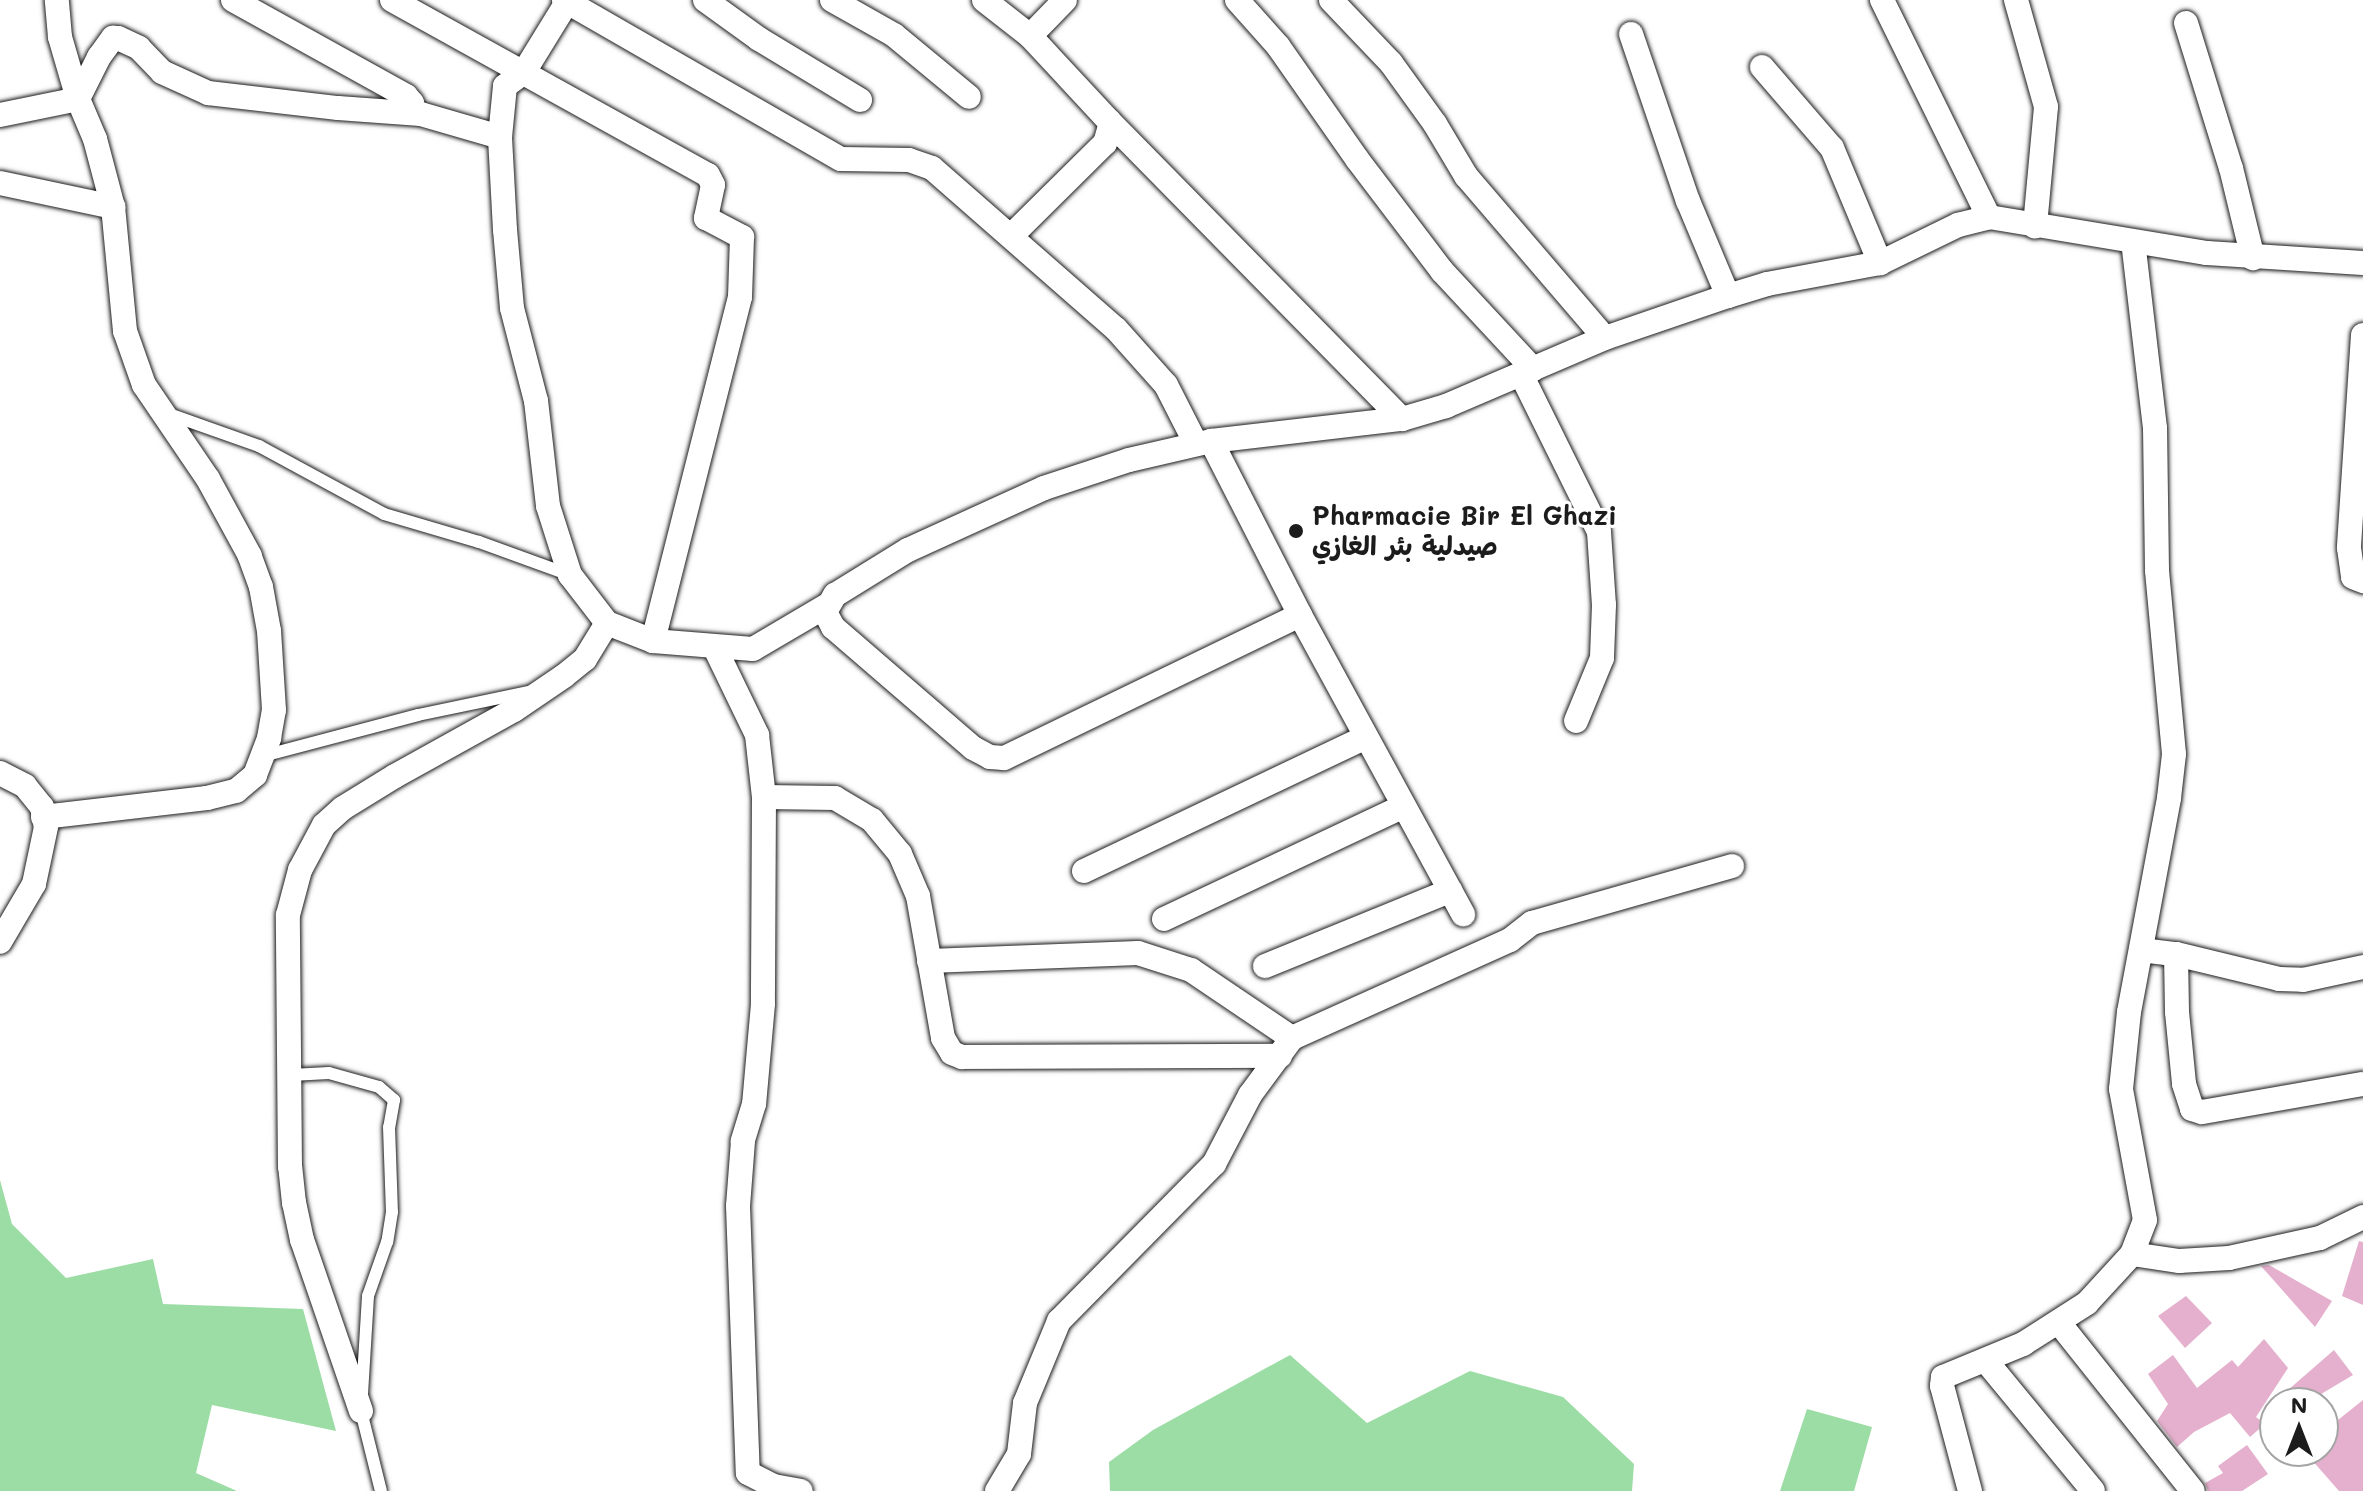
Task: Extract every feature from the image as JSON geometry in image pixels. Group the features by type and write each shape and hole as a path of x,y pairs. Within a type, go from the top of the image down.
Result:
{"street":[{"path":"43,817 224,795 248,783 255,775 269,738 274,710 269,631 261,587 232,520 144,385 125,331 113,207 95,139 78,99 60,37 57,0"},
{"path":"233,0 406,96 412,103 410,112"},
{"path":"392,0 708,175 713,185 706,218 742,237 738,309 653,641"},
{"path":"705,0 759,39 860,100"},
{"path":"832,0 894,35 969,97"},
{"path":"984,0 1030,36 1109,121 1402,419"},
{"path":"1030,36 1065,0"},
{"path":"1237,0 1278,46 1357,159 1442,271 1527,371 1599,532 1604,605 1602,658 1576,721"},
{"path":"1331,0 1391,63 1435,124 1466,176 1605,338"},
{"path":"1882,0 1989,217"},
{"path":"2016,0 2046,107 2035,226"},
{"path":"1463,914 1203,442 1166,385 1116,329 922,162 841,159 565,1 524,72 505,86 500,137 512,308 536,401 548,506 570,575 607,623 653,641 737,650 765,644 826,606 835,595 908,550 1044,488 1115,464 1203,442 1402,419 1446,406 1605,338 1767,284 1880,263 1958,225 1989,217 2133,242 2253,258 2363,263"},
{"path":"2186,23 2231,168 2253,258"},
{"path":"1631,34 1688,201 1728,296"},
{"path":"78,99 99,57 113,38 118,38 139,48 162,72 208,93 338,108 410,112 500,137"},
{"path":"1762,67 1832,148 1880,263"},
{"path":"2,112 78,99"},
{"path":"1011,236 1105,143 1110,135 1109,121"},
{"path":"0,183 113,207"},
{"path":"1970,1491 1942,1380 1949,1372 1986,1361 2060,1324 2104,1288 2132,1254 2142,1232 2145,1212 2121,1089 2129,1012 2174,754 2157,570 2155,428 2133,242"},
{"path":"2363,335 2349,548 2353,577 2363,581"},
{"path":"826,606 827,622 973,748 990,757 1004,758 1300,615"},
{"path":"361,1411 302,1240 294,1203 290,1167 288,915 300,870 324,825 343,808 545,689 585,659 607,623"},
{"path":"715,648 757,735 764,797 763,1004 754,1104 743,1141 738,1206 748,1473 773,1486 801,1491"},
{"path":"1084,871 1366,737"},
{"path":"0,773 25,786 42,807 44,842 34,884 0,942"},
{"path":"764,797 835,798 872,820 900,854 918,896 943,1038 952,1053 962,1057 1286,1047 1510,940 1532,923 1732,866"},
{"path":"1164,919 1404,806"},
{"path":"1265,966 1450,891"},
{"path":"2141,950 2176,954 2291,980 2363,967"},
{"path":"929,961 1138,953 1191,970 1286,1047"},
{"path":"2176,954 2177,1012 2184,1084 2192,1109 2202,1112 2363,1084"},
{"path":"997,1491 1019,1454 1025,1403 1059,1321 1214,1164 1250,1095 1286,1047"},
{"path":"2132,1254 2179,1261 2229,1258 2320,1238 2363,1217"},
{"path":"2060,1324 2191,1490"},
{"path":"1986,1361 2093,1491"}],"lane":[{"path":"159,410 259,446 380,513 479,542 570,575"},
{"path":"260,757 418,715 545,689"},
{"path":"291,1075 329,1073 379,1087 394,1100 389,1127 392,1212 387,1242 368,1296 361,1411 381,1491"}],"green space":[{"path":"0,1180 12,1224 66,1278 153,1259 163,1304 303,1309 336,1431 212,1405 196,1473 237,1491 0,1491"},
{"path":"1290,1355 1367,1423 1470,1371 1563,1397 1634,1464 1632,1491 1110,1491 1109,1462 1153,1430"},
{"path":"1807,1409 1872,1427 1854,1491 1780,1491"}],"building":[{"path":"2359,1241 2363,1242 2363,1305 2342,1296"},
{"path":"2269,1265 2332,1301 2315,1327 2261,1266"},
{"path":"2186,1296 2212,1323 2185,1348 2158,1316"},
{"path":"2264,1339 2288,1368 2276,1387 2259,1387 2259,1412 2256,1417 2259,1429 2250,1437 2230,1413 2194,1432 2177,1447 2157,1421 2168,1404 2148,1374 2173,1355 2197,1388 2232,1360 2238,1367"},
{"path":"2334,1350 2353,1375 2333,1387 2291,1387"},
{"path":"2363,1400 2363,1491 2339,1491 2318,1467 2339,1467 2339,1419"},
{"path":"2247,1445 2259,1462 2259,1467 2263,1467 2268,1474 2242,1491 2208,1491 2205,1483 2223,1473 2218,1466"}],"place":[{"name":"Pharmacie Bir El Ghazi صيدلية بئر الغازي","path":"1296,531"}]}
